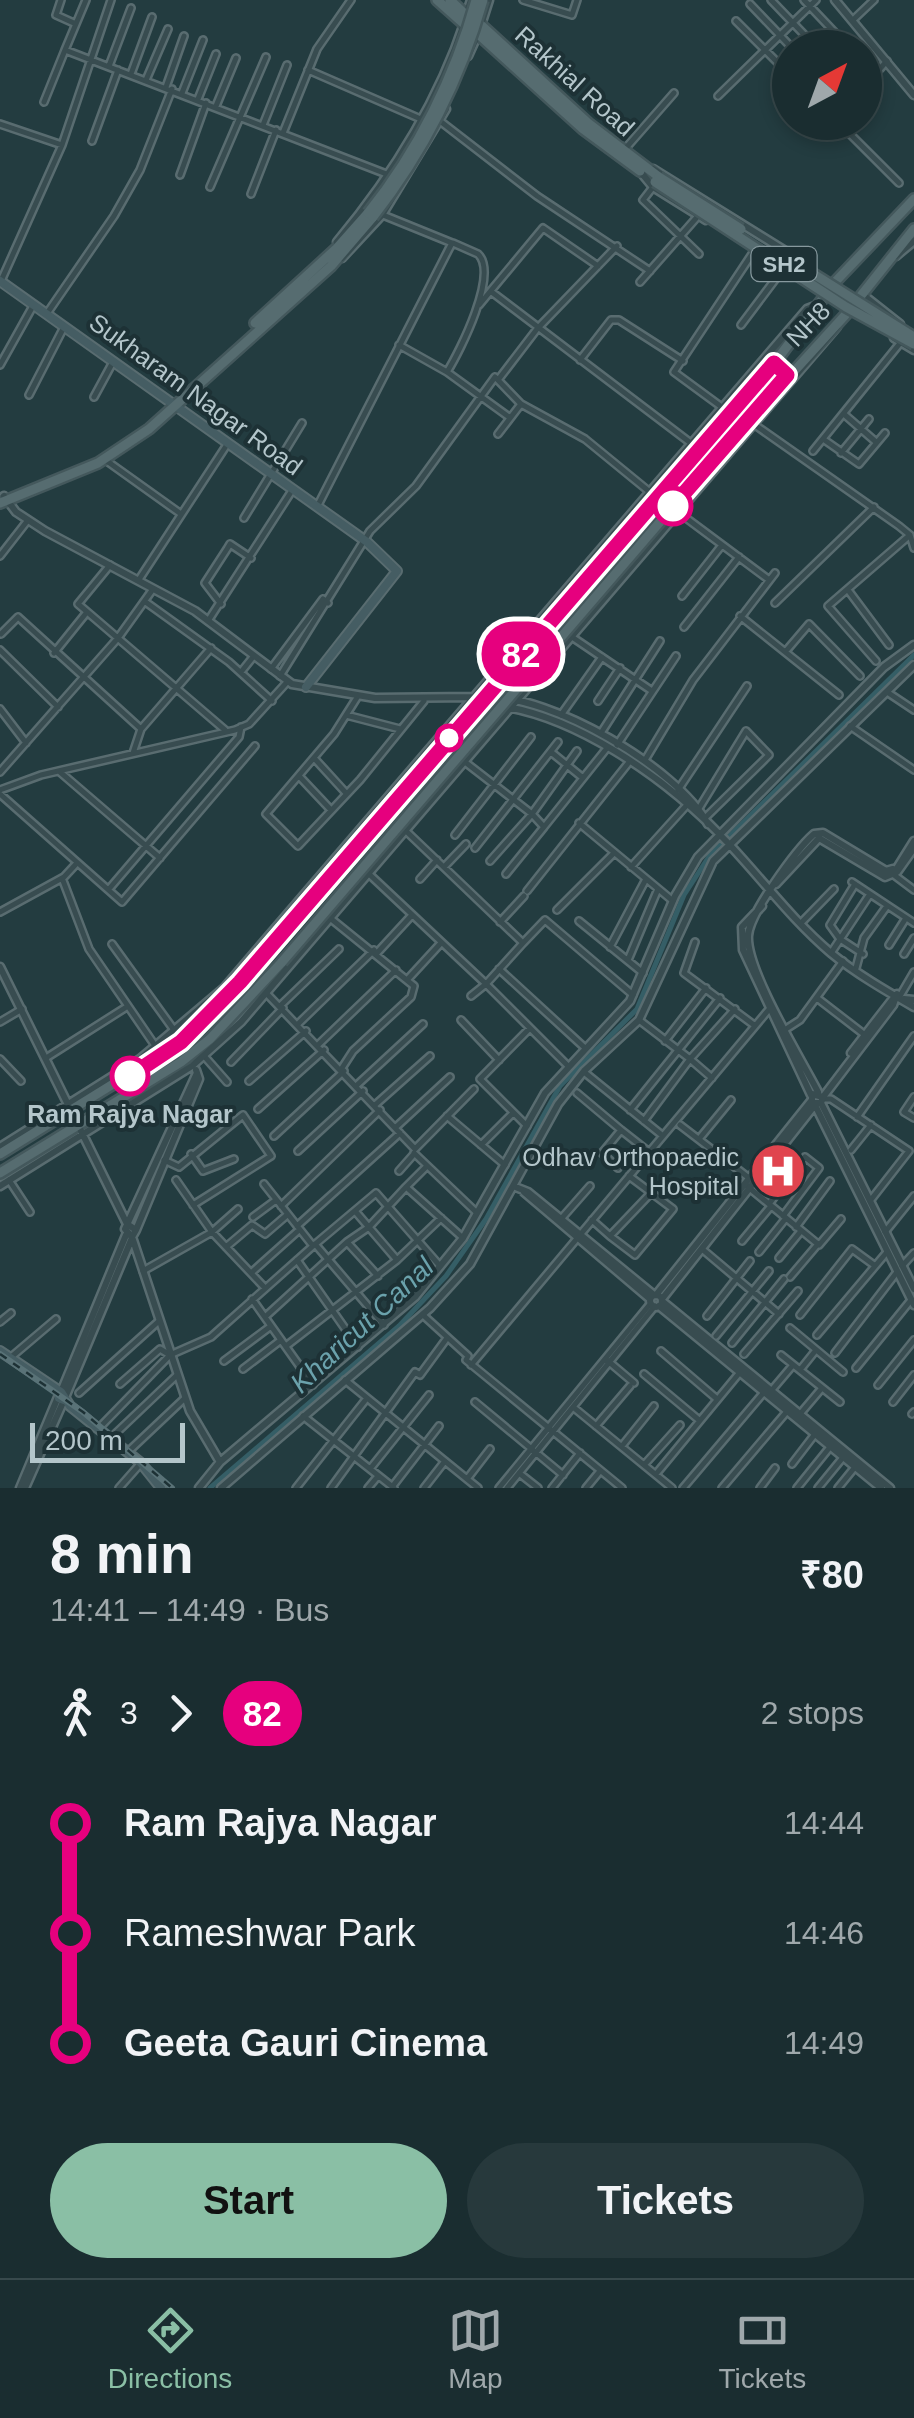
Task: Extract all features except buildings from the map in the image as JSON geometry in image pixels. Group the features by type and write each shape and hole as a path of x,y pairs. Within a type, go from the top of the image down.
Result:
{"main road":[{"path":"437,0 465,19"},
{"path":"450,0 465,19"},
{"path":"2,500 104,459 174,404 328,263 373,212 428,122 480,0"},
{"name":"Rakhial Road","path":"480,30 640,168"},
{"name":"Rakhial Road","path":"480,30 583,128 640,168"},
{"name":"SH2","path":"640,168 830,297 914,337"},
{"path":"0,1150 181,1042 250,969 695,446 715,430 774,363 836,281 914,199"},
{"path":"889,227 904,230 909,241"},
{"name":"NH8","path":"192,1065 727,444 741,434 787,375 909,241 914,229"},
{"name":"Sukharam Nagar Road","path":"0,281 66,324 366,542 397,571 306,687"},
{"path":"774,363 787,375"},
{"path":"2,500 97,458 174,404"},
{"path":"695,446 715,430"},
{"path":"722,462 727,444"},
{"path":"250,969 255,953"},
{"path":"4,1177 192,1065"},
{"path":"0,1354 62,1396 141,1463 164,1488"},
{"path":"0,1354 102,1425 131,1449 164,1488"}],"street":[{"path":"61,0 56,15 76,24"},
{"path":"44,102 86,0"},
{"path":"0,281 62,144 111,0"},
{"path":"251,194 317,49 350,0"},
{"path":"373,212 423,120 465,19 480,0"},
{"path":"373,212 440,122 480,30 480,0"},
{"path":"522,0 572,16 577,0"},
{"path":"771,0 801,30"},
{"path":"804,0 832,30"},
{"path":"786,30 816,0"},
{"path":"835,0 914,95"},
{"path":"854,19 874,0"},
{"path":"750,4 774,30"},
{"path":"109,66 131,8"},
{"path":"131,74 152,17"},
{"path":"465,19 480,30"},
{"path":"736,20 772,57"},
{"path":"146,80 168,28"},
{"path":"48,312 114,216 140,170 184,36"},
{"path":"182,93 203,40"},
{"path":"718,96 772,43"},
{"path":"65,50 390,175"},
{"path":"198,99 216,54"},
{"path":"210,187 266,56"},
{"path":"216,106 236,58"},
{"path":"882,67 888,60"},
{"path":"263,125 288,65"},
{"path":"92,141 118,70"},
{"path":"308,70 423,120"},
{"path":"624,151 674,94"},
{"path":"180,175 206,102"},
{"path":"440,122 536,196 650,271"},
{"path":"0,124 62,144"},
{"path":"856,140 899,183"},
{"path":"640,168 662,172 836,281"},
{"path":"71,1106 176,1032 255,953 651,492 695,446 807,309 821,301 783,269 698,216 656,182 643,200 700,254"},
{"path":"373,212 485,260 479,305 448,372"},
{"path":"640,282 698,216"},
{"path":"479,305 543,228 598,266"},
{"path":"317,507 452,243"},
{"path":"498,380 537,329 617,246"},
{"path":"724,409 674,372 754,250"},
{"path":"741,325 783,269"},
{"path":"492,293 695,446"},
{"path":"813,451 901,342 914,337 862,294"},
{"path":"0,365 34,303"},
{"path":"23,1488 130,1231 192,1065 267,994 722,462 741,434 755,425 833,336 844,315 901,342"},
{"path":"580,360 611,320 619,320 683,361"},
{"path":"29,395 66,324"},
{"path":"399,345 448,372 509,417"},
{"path":"94,397 114,360"},
{"path":"280,676 370,532 416,486 494,377 522,404 584,439 651,492"},
{"path":"498,434 522,404"},
{"path":"844,415 877,443"},
{"path":"842,452 870,419"},
{"path":"244,518 302,423"},
{"path":"755,425 874,507 910,536 914,548"},
{"path":"823,440 859,464 885,433"},
{"path":"140,578 228,443"},
{"path":"104,459 181,514"},
{"path":"208,621 293,490"},
{"path":"2,500 28,520 140,578 208,621 288,681 358,696 424,700 520,698 616,744 678,790 706,821"},
{"path":"775,603 874,507"},
{"path":"678,512 769,580"},
{"path":"0,556 28,520"},
{"path":"876,662 827,609 910,536"},
{"path":"221,604 205,583 230,544 251,558"},
{"path":"682,596 722,545"},
{"path":"684,627 738,557"},
{"path":"112,563 78,604 226,732"},
{"path":"643,762 693,680 774,573"},
{"path":"0,772 147,604 154,587"},
{"path":"848,590 889,645"},
{"path":"271,669 310,613 323,599 328,603"},
{"path":"147,604 211,648 272,701"},
{"path":"54,653 87,612"},
{"path":"740,616 839,695"},
{"path":"1,634 18,617 141,729"},
{"path":"786,651 809,624 860,676"},
{"path":"572,637 652,691"},
{"path":"599,735 660,641"},
{"path":"199,1488 220,1462 384,1325 440,1266 478,1214 527,1126 567,1065 606,1029 633,995 672,901 698,857 884,667 914,645"},
{"path":"132,754 141,729 211,648"},
{"path":"0,650 58,708"},
{"path":"240,672 253,656"},
{"path":"616,744 676,656"},
{"path":"561,715 602,657"},
{"path":"221,1488 423,1314 470,1264 558,1104 584,1072 639,1020 704,876 885,690 914,666"},
{"path":"598,701 620,668"},
{"path":"256,746 122,902 0,792 60,771 241,727 272,701 288,681"},
{"path":"678,790 747,686"},
{"path":"885,690 914,710"},
{"path":"358,696 314,758 266,814 298,846 424,700"},
{"path":"456,698 468,704 526,708 630,762 706,821 770,894 831,952 914,1004"},
{"path":"0,709 26,743"},
{"path":"346,715 400,729"},
{"path":"850,726 914,770"},
{"path":"110,889 239,737 241,727"},
{"path":"698,810 746,731 768,756 706,821"},
{"path":"456,835 531,737"},
{"path":"475,848 558,742"},
{"path":"506,874 608,748"},
{"path":"490,861 532,814 578,751"},
{"path":"550,752 583,778"},
{"path":"0,758 6,766"},
{"path":"314,758 346,794"},
{"path":"465,762 544,827"},
{"path":"500,922 630,762"},
{"path":"60,771 160,858"},
{"path":"298,776 331,810"},
{"path":"630,866 686,806"},
{"path":"579,823 672,901"},
{"path":"406,831 524,943"},
{"path":"856,1368 912,1303 885,1232 771,1007 742,941 742,927 818,833 894,872 913,887"},
{"path":"894,872 914,841"},
{"path":"444,866 466,844"},
{"path":"894,872 914,848"},
{"path":"557,910 613,854"},
{"path":"420,879 437,860"},
{"path":"0,912 62,878 78,862"},
{"path":"369,874 567,1065"},
{"path":"62,878 89,949 156,1046"},
{"path":"610,947 646,879"},
{"path":"863,954 840,939 830,922 854,883 914,923"},
{"path":"628,961 658,889"},
{"path":"801,924 834,889"},
{"path":"831,952 870,894"},
{"path":"856,968 863,954 864,938 887,906"},
{"path":"298,1024 412,915"},
{"path":"274,1136 343,1069 353,1051 412,997 414,986 330,918"},
{"path":"889,945 906,918"},
{"path":"471,996 545,920 633,995"},
{"path":"579,921 643,973"},
{"path":"904,954 914,938"},
{"path":"407,980 442,942"},
{"path":"695,942 684,974 754,1025"},
{"path":"112,944 176,1032"},
{"path":"231,1062 339,949"},
{"path":"786,1029 800,1020 844,961"},
{"path":"0,968 130,1231 185,1398 205,1444 220,1462"},
{"path":"318,1044 396,970"},
{"path":"499,970 585,1048"},
{"path":"551,1429 818,1098 914,972"},
{"path":"665,1041 706,988"},
{"path":"267,994 343,1069 426,1166 478,1214"},
{"path":"818,1098 864,1035 898,997"},
{"path":"630,1110 720,998"},
{"path":"817,998 864,1035"},
{"path":"46,1058 128,1006"},
{"path":"471,1364 771,1007"},
{"path":"771,1007 786,1029 887,1252 914,1289"},
{"path":"0,1022 22,1009"},
{"path":"644,1121 690,1059 735,1009"},
{"path":"461,1020 499,1060"},
{"path":"639,1020 713,1078"},
{"path":"357,1085 423,1024"},
{"path":"527,1126 480,1079 530,1028"},
{"path":"250,1080 306,1031"},
{"path":"857,1117 914,1036"},
{"path":"258,1109 324,1050"},
{"path":"205,1056 227,1082"},
{"path":"253,1218 279,1203 430,1056"},
{"path":"0,1059 21,1081"},
{"path":"130,1231 198,1079 192,1065"},
{"path":"584,1072 663,1136"},
{"path":"250,1273 450,1077"},
{"path":"399,1170 474,1090"},
{"path":"298,1151 362,1091"},
{"path":"577,1093 650,1152"},
{"path":"914,1097 904,1112 914,1118"},
{"path":"818,1098 831,1099 910,1152 870,1201"},
{"path":"700,1139 731,1100"},
{"path":"481,1145 513,1113"},
{"path":"164,1160 179,1166 242,1115 271,1156 193,1205"},
{"path":"448,1116 505,1166"},
{"path":"680,1124 818,1244"},
{"path":"850,1150 871,1125"},
{"path":"618,1168 602,1153 620,1130"},
{"path":"191,1154 203,1171 234,1159"},
{"path":"742,1241 805,1157 819,1168 759,1252"},
{"path":"266,1317 305,1278 369,1227 426,1166"},
{"path":"592,1220 635,1255 672,1209 629,1176"},
{"path":"0,1186 4,1177 30,1212"},
{"path":"176,1180 212,1232 265,1288"},
{"path":"780,1258 830,1181"},
{"path":"264,1184 384,1325"},
{"path":"656,1301 702,1249 749,1184"},
{"path":"512,1186 561,1219 578,1236"},
{"path":"561,1219 590,1186"},
{"path":"406,1187 462,1238"},
{"path":"524,1192 767,1390 830,1447 845,1455"},
{"path":"102,1425 170,1355 211,1337 376,1193 440,1266"},
{"path":"610,1236 650,1194"},
{"path":"885,1232 914,1196"},
{"path":"143,1272 212,1232 238,1210"},
{"path":"355,1210 397,1260"},
{"path":"226,1248 252,1225 264,1234 288,1215"},
{"path":"243,1368 334,1313 440,1218"},
{"path":"732,1342 841,1219"},
{"path":"348,1242 378,1276"},
{"path":"800,1315 852,1248 874,1265"},
{"path":"702,1249 778,1314"},
{"path":"817,1334 887,1252"},
{"path":"835,1353 914,1253"},
{"path":"296,1260 305,1278 358,1347"},
{"path":"707,1316 750,1260"},
{"path":"716,1336 769,1271"},
{"path":"744,1354 798,1291"},
{"path":"252,1299 312,1385"},
{"path":"0,1322 10,1313"},
{"path":"423,1314 471,1364 620,1487"},
{"path":"10,1358 56,1319"},
{"path":"79,1392 159,1321"},
{"path":"224,1361 271,1326"},
{"path":"790,1328 843,1372"},
{"path":"331,1488 385,1413 447,1338"},
{"path":"878,1385 914,1340"},
{"path":"120,1384 160,1349 170,1355"},
{"path":"800,1370 816,1350"},
{"path":"661,1352 718,1398"},
{"path":"781,1355 840,1402"},
{"path":"596,1426 632,1384 608,1361"},
{"path":"503,1488 608,1361"},
{"path":"683,1488 793,1365"},
{"path":"656,1474 741,1370"},
{"path":"644,1374 700,1420"},
{"path":"114,1435 177,1375"},
{"path":"894,1402 914,1375"},
{"path":"345,1380 478,1488"},
{"path":"800,1414 822,1388"},
{"path":"370,1469 429,1395"},
{"path":"131,1449 185,1398"},
{"path":"296,1488 367,1398"},
{"path":"475,1402 563,1475"},
{"path":"573,1406 672,1488"},
{"path":"622,1446 654,1406"},
{"path":"789,1409 800,1414 881,1488"},
{"path":"726,1487 789,1409"},
{"path":"303,1416 393,1487 439,1426"},
{"path":"644,1465 680,1425"},
{"path":"792,1464 815,1434"},
{"path":"796,1488 830,1447"},
{"path":"467,1479 490,1449"},
{"path":"503,1488 534,1450"},
{"path":"552,1488 580,1454"},
{"path":"818,1488 845,1455"},
{"path":"424,1488 445,1461"},
{"path":"119,1488 141,1463"},
{"path":"838,1488 857,1465"},
{"path":"857,1465 890,1488"},
{"path":"760,1488 775,1468"},
{"path":"586,1488 600,1470"},
{"path":"519,1472 538,1488"},
{"path":"368,1488 378,1476"}],"waterway":[{"name":"Kharicut Canal","path":"210,1488 399,1326 446,1276 486,1219 560,1086 637,1009 684,895 710,855 914,655"}],"railway":[{"path":"0,1354 83,1412 172,1488"}],"bus line":[{"name":"82","path":"130,1076 181,1042 240,982 774,363 787,375 673,506"}],"place":[{"name":"Ram Rajya Nagar","path":"130,1076"},
{"name":"Odhav Orthopaedic Hospital","path":"778,1171"}]}
